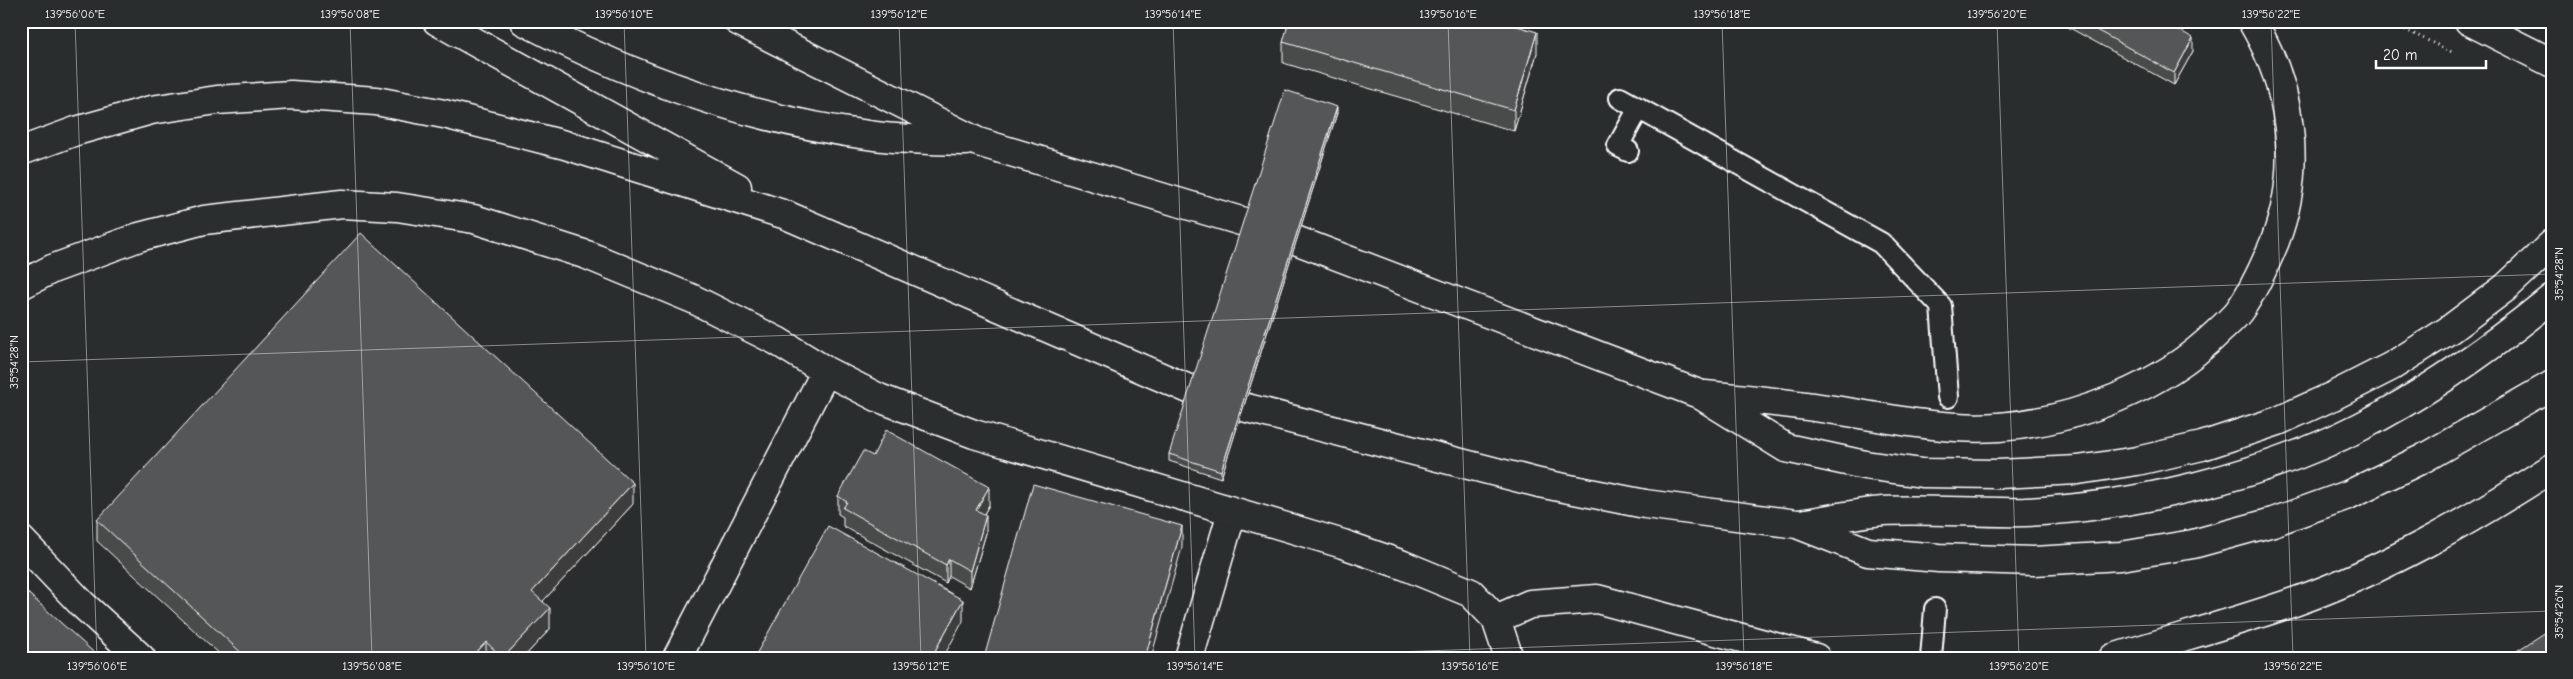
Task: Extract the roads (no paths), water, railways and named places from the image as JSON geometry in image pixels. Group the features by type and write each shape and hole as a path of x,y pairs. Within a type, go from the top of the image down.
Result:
{"main road":[{"path":"437,21 533,72 786,215"},
{"path":"524,21 646,77 771,117 876,136 978,142"},
{"path":"738,21 978,142 1264,228 1699,394 1786,448 1866,466 1922,473 1998,474 2078,470 2137,461 2202,446 2278,421 2392,366 2449,330 2498,293 2552,244"},
{"path":"1699,394 1794,404 1942,425 1998,427 2054,417 2106,402 2155,381 2199,351 2238,312 2265,266 2283,220 2291,169 2289,120 2276,67 2252,21"},
{"path":"2469,21 2552,63"},
{"path":"21,151 76,131 151,110 217,100 291,95 376,101 444,114 565,145 786,215 1212,399 1539,483 1645,504 1797,524 1868,552 1939,558 2034,561 2121,556 2193,544 2273,522 2348,495 2424,458 2552,386"},
{"path":"21,285 52,270 139,237 204,220 342,204 397,207 474,219 587,255 693,299 778,341 826,371 879,398 974,434 1344,544 1403,565 1471,593 1496,619 1509,658"},
{"path":"1797,524 1882,511 2025,512 2116,503 2214,481 2280,461 2359,428 2424,391 2495,344 2552,298"},
{"path":"678,658 826,371"},
{"path":"2113,658 2295,602 2375,567 2485,511 2552,468"},
{"path":"1189,658 1232,512"},
{"path":"21,540 82,604 141,658"},
{"path":"1496,619 1530,604 1597,599 1816,658"}],"lane":[{"path":"1620,98 1881,243 1941,306 1948,397"},
{"path":"1628,151 1618,146 1639,108"},
{"path":"1931,658 1935,609"}]}
